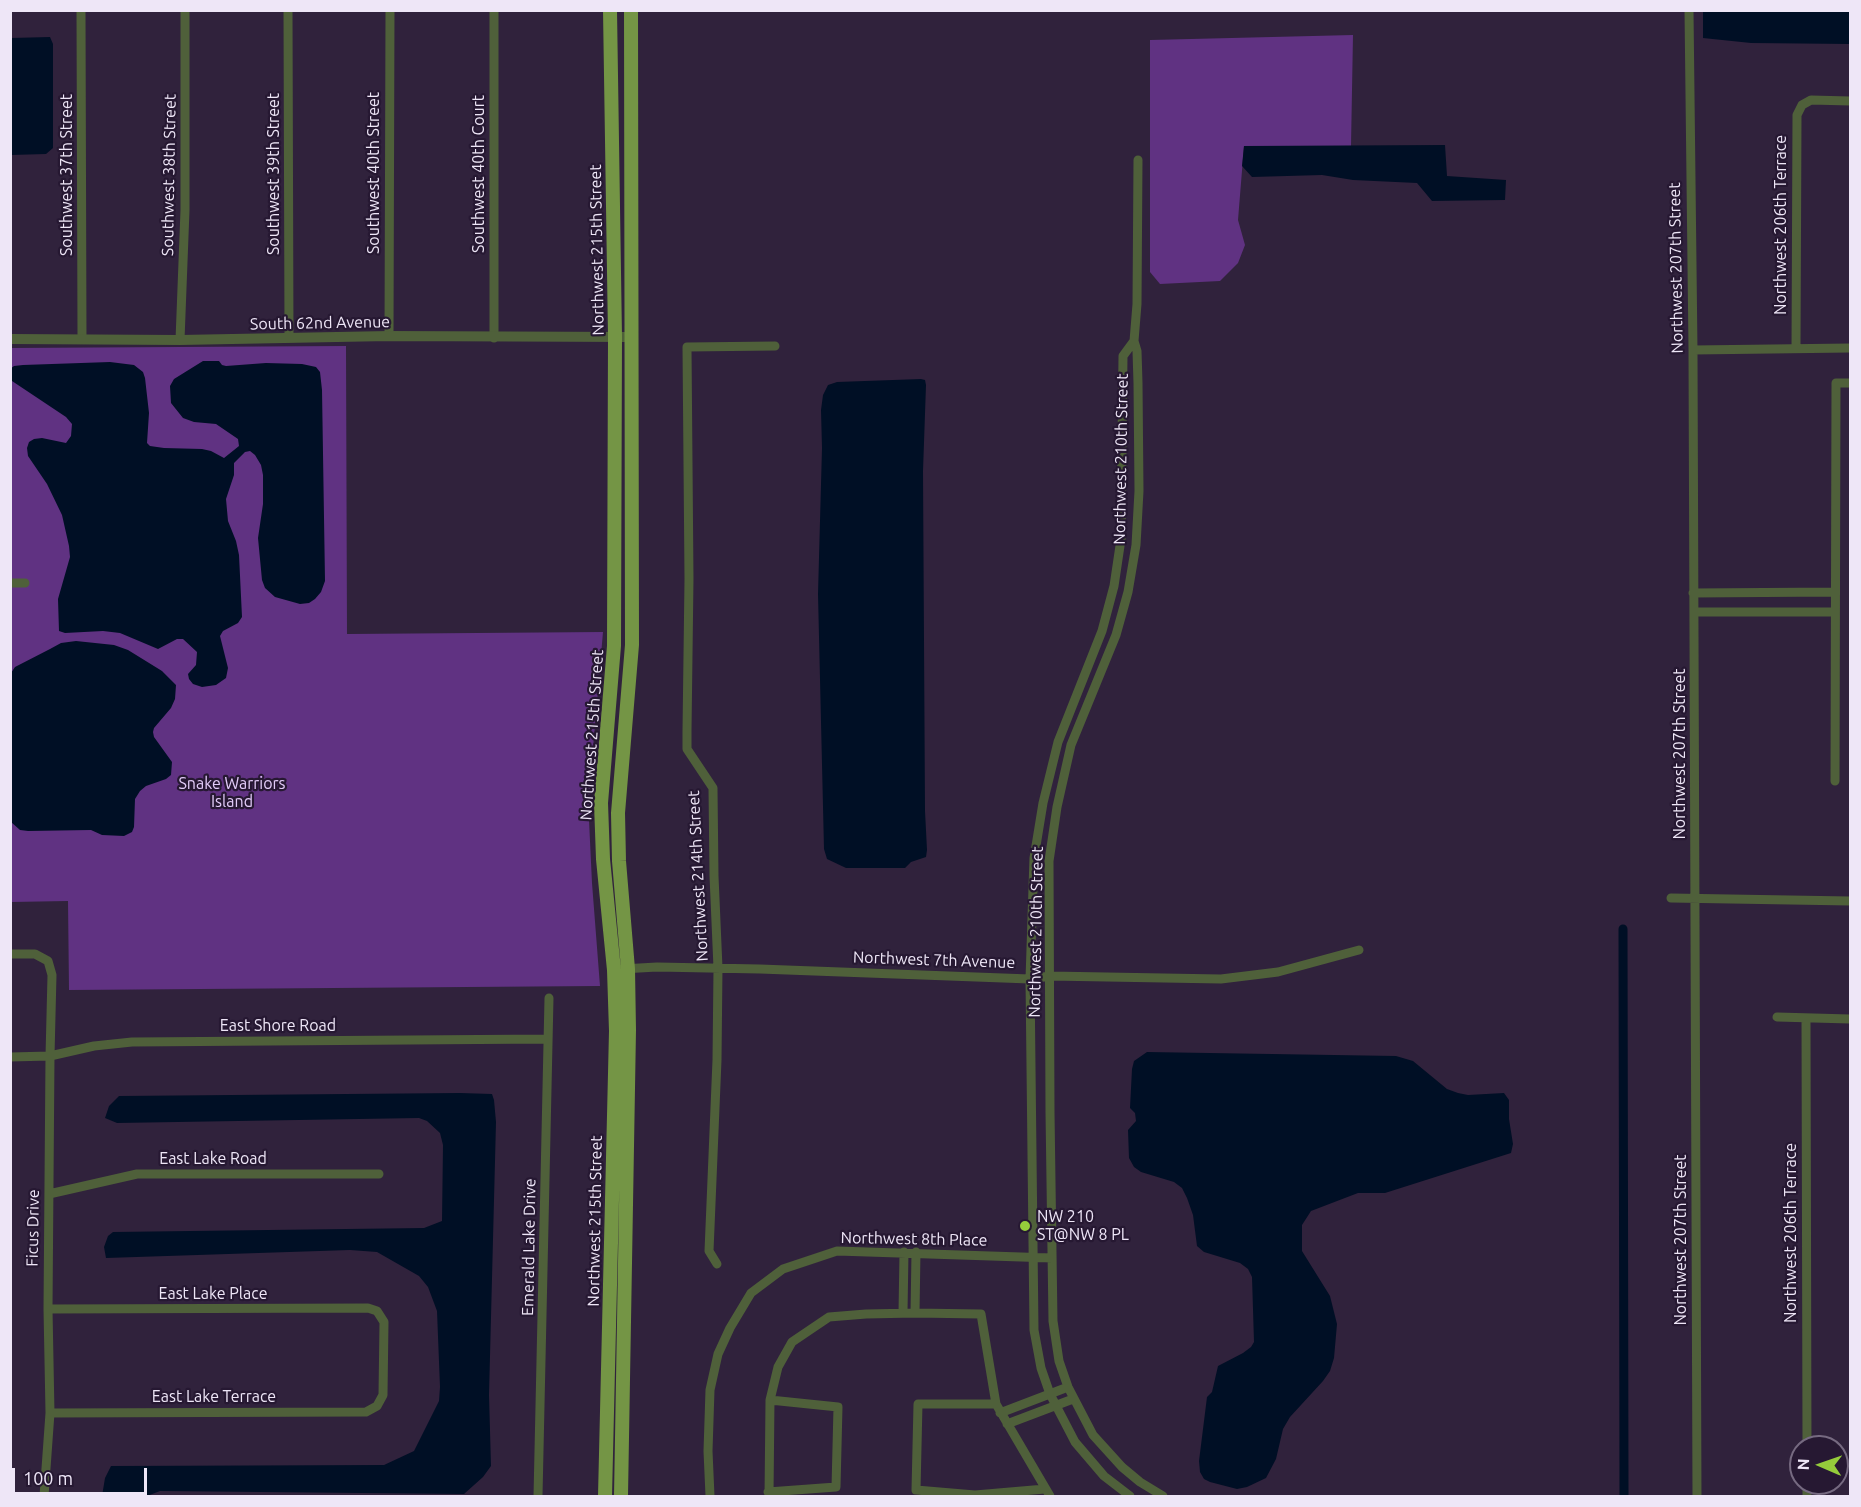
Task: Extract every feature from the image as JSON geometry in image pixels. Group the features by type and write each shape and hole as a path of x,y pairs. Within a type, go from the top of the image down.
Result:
{"main road":[{"path":"610,17 631,17"},
{"name":"Northwest 215th Street","path":"605,1497 616,1043 614,970 603,859 601,803 614,646 615,337 610,17"},
{"name":"Northwest 215th Street","path":"621,1497 629,1030 628,969 619,861 618,813 632,645 631,17"}],"street":[{"name":"Southwest 37th Street","path":"81,10 82,339"},
{"name":"Southwest 38th Street","path":"180,340 185,210 185,10"},
{"name":"Southwest 39th Street","path":"288,10 290,338"},
{"name":"Southwest 40th Street","path":"389,336 390,10"},
{"name":"Southwest 40th Court","path":"495,10 495,338"},
{"name":"Northwest 207th Street","path":"1689,10 1697,1497"},
{"name":"Northwest 206th Terrace","path":"1796,347 1797,115 1802,105 1811,100 1851,101"},
{"name":"Northwest 210th Street","path":"1138,160 1137,304 1134,341 1137,351 1138,383 1139,491 1136,545 1128,591 1116,634 1071,745 1056,807 1050,861 1053,1321 1059,1361 1068,1387 1093,1435 1109,1455 1140,1482 1163,1497"},
{"name":"South 62nd Avenue","path":"10,339 630,337"},
{"name":"Northwest 210th Street","path":"1130,1497 1104,1476 1075,1442 1050,1394 1041,1368 1034,1330 1029,979 1034,858 1043,803 1058,742 1102,631 1114,586 1121,539 1123,356 1134,341"},
{"name":"Northwest 214th Street","path":"717,1264 710,1251 718,968 713,788 687,749 687,347 775,346"},
{"path":"1692,350 1851,348"},
{"path":"1834,781 1836,383 1851,383"},
{"path":"10,583 25,583"},
{"path":"1774,592 1774,612"},
{"path":"1796,592 1796,612"},
{"path":"1693,593 1835,592"},
{"path":"1694,612 1835,612"},
{"path":"1671,898 1851,901"},
{"name":"Northwest 7th Avenue","path":"614,970 657,967 1029,979 1050,976 1221,979 1278,972 1359,950"},
{"name":"Ficus Drive","path":"10,954 35,954 48,961 52,975 48,1310 50,1413 44,1497"},
{"name":"Emerald Lake Drive","path":"538,1497 549,998"},
{"path":"1777,1017 1851,1018"},
{"name":"Northwest 206th Terrace","path":"1806,1018 1807,1435"},
{"name":"East Shore Road","path":"10,1057 50,1056 94,1046 132,1042 548,1039"},
{"name":"East Lake Road","path":"49,1194 137,1174 379,1174"},
{"name":"Northwest 8th Place","path":"710,1497 708,1450 710,1390 718,1354 730,1328 751,1293 783,1269 837,1251 1052,1258"},
{"path":"903,1313 904,1252"},
{"path":"915,1313 916,1252"},
{"name":"East Lake Place","path":"48,1310 368,1308 377,1311 384,1322 383,1395 377,1406"},
{"path":"770,1400 838,1407 836,1487 768,1494 770,1400 778,1367 792,1342 829,1317 903,1313 981,1314 998,1408 1048,1493 975,1496 916,1490 918,1404 998,1408 1068,1387"},
{"path":"1007,1424 1073,1399"},
{"name":"East Lake Terrace","path":"50,1413 366,1412 377,1406"}],"green space":[{"path":"1353,35 1351,146 1244,146 1238,220 1245,245 1238,263 1220,281 1160,284 1150,272 1150,40"},
{"name":"Snake Warriors Island","path":"346,346 347,634 603,632 589,820 600,986 69,990 68,901 11,902 10,348"}],"water":[{"path":"1703,11 1850,11 1850,44 1751,43 1703,38"},
{"path":"50,37 53,44 53,148 46,154 11,155 11,38"},
{"path":"1445,145 1447,176 1506,180 1505,200 1432,201 1417,183 1353,180 1322,175 1252,177 1242,166 1244,146"},
{"path":"203,361 219,361 226,366 266,363 302,364 316,367 320,372 325,581 321,592 309,603 300,604 275,597 265,588 262,580 258,538 263,504 263,475 261,465 255,455 250,451 245,452 234,463 234,475 226,499 228,521 239,555 242,617 238,623 223,631 220,636 228,668 226,678 216,685 202,687 193,684 189,679 188,674 196,665 197,652 183,639 177,639 158,649 120,633 103,631 65,633 59,631 58,599 70,557 69,546 62,515 47,484 28,456 27,448 29,442 34,439 42,438 66,443 71,436 72,424 66,417 12,381 10,369 23,365 110,362 134,365 143,372 145,378 149,413 147,443 150,446 164,448 202,449 224,458 239,446 238,439 216,424 194,422 183,418 171,403 170,386 174,379"},
{"path":"925,380 926,385 923,471 926,857 911,862 905,868 846,868 827,859 824,849 818,594 823,395 828,385 837,382"},
{"path":"76,641 114,645 128,650 162,671 176,685 175,699 171,708 153,732 154,737 172,762 171,775 140,791 135,799 134,827 132,832 124,836 102,835 91,830 28,831 20,830 11,822 11,673 15,667 61,643"},
{"path":"1147,1052 1396,1056 1413,1061 1447,1089 1468,1095 1504,1093 1509,1100 1513,1144 1511,1153 1385,1193 1358,1193 1311,1211 1302,1225 1302,1251 1330,1296 1337,1324 1334,1358 1330,1371 1323,1381 1290,1417 1283,1429 1276,1459 1266,1478 1247,1487 1237,1489 1204,1479 1200,1472 1199,1461 1207,1397 1212,1392 1218,1366 1243,1353 1254,1342 1252,1277 1248,1269 1240,1263 1204,1252 1197,1246 1193,1215 1182,1188 1174,1182 1141,1172 1134,1167 1129,1158 1128,1130 1136,1121 1135,1113 1130,1108 1132,1069 1134,1061"},
{"path":"492,1094 496,1122 489,1395 491,1466 483,1477 464,1494 160,1491 147,1496 102,1496 105,1478 111,1466 384,1465 414,1451 439,1401 440,1387 437,1311 428,1287 419,1276 377,1252 350,1250 106,1258 104,1247 108,1236 113,1232 424,1228 442,1221 443,1145 440,1133 427,1121 419,1118 117,1123 105,1118 109,1106 119,1096"}],"waterway":[{"path":"1623,929 1624,1496"}],"place":[{"name":"NW 210 ST@NW 8 PL","path":"1025,1226"}]}
